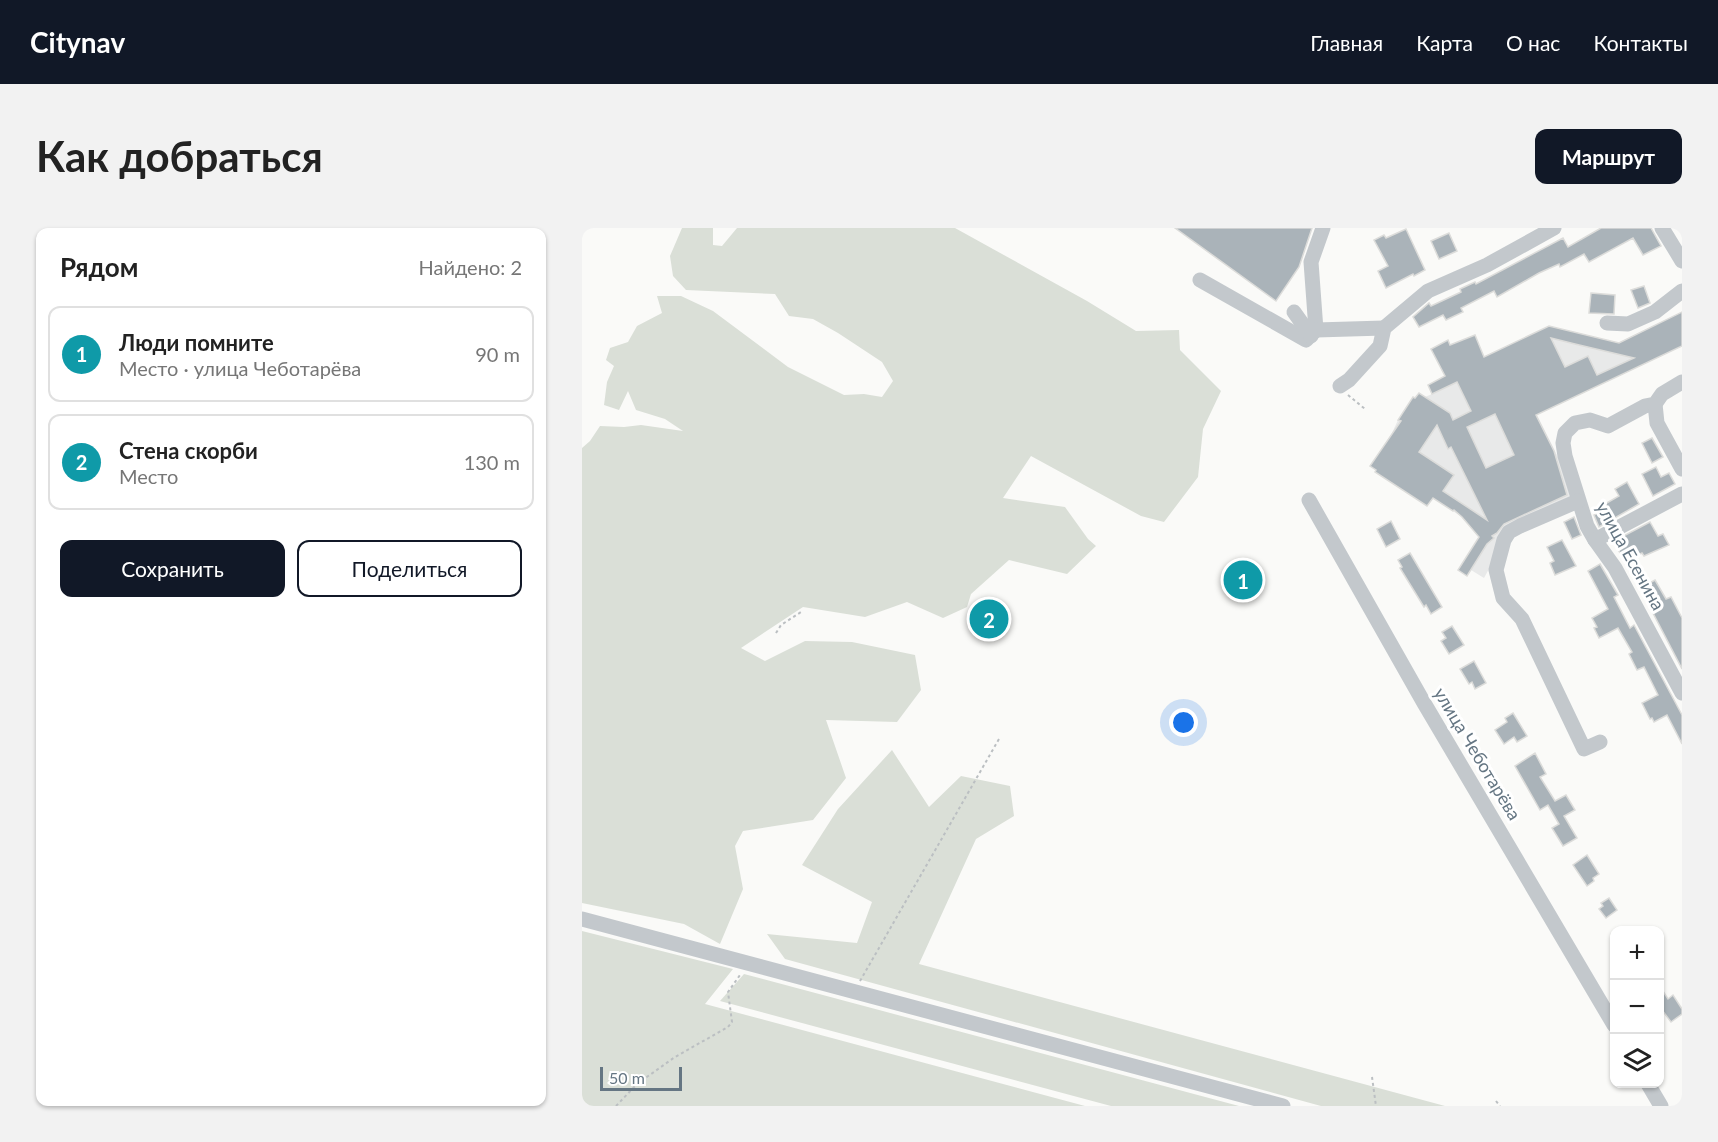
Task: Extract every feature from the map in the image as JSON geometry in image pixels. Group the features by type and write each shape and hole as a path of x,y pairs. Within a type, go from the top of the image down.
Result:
{"street":[{"path":"1313,333 1311,262 1323,228"},
{"path":"1340,386 1349,380 1380,346 1384,328 1428,291 1487,265 1554,228"},
{"path":"1662,228 1682,261"},
{"path":"1200,279 1306,340 1313,333 1384,328"},
{"path":"1606,323 1628,324 1655,312 1682,291"},
{"path":"1294,312 1313,333"},
{"path":"1682,382 1662,394 1655,404 1657,423 1682,469"},
{"name":"улица Есенина","path":"1655,404 1645,406 1608,426 1590,420 1575,423 1565,433 1563,443 1587,526 1615,568 1682,693"},
{"path":"1595,540 1682,494"},
{"name":"улица Чеботарёва","path":"1309,500 1424,703 1610,1018"},
{"path":"1578,501 1509,532 1504,540 1496,570 1503,598 1522,619 1584,749 1600,742"},
{"path":"582,919 1283,1106"},
{"path":"1651,1088 1661,1106"}],"path":[{"path":"1340,386 1365,409"},
{"path":"776,633 781,625 801,612"},
{"path":"854,991 999,739"},
{"path":"616,1106 637,1084 675,1056 729,1027 732,1022 729,989 749,964"},
{"path":"1372,1077 1376,1106"},
{"path":"1496,1101 1500,1106"}],"shaded area":[{"path":"682,228 713,228 713,245 722,246 737,228 955,228 1087,301 1136,331 1179,330 1180,350 1221,391 1203,429 1198,477 1164,522 1141,516 1031,456 1003,498 1065,507 1088,539 1096,546 1067,574 1009,560 971,594 967,607 943,618 907,602 865,617 803,607 741,648 765,661 805,641 852,642 915,655 921,690 897,722 826,720 846,778 813,820 743,831 735,846 743,889 720,944 684,924 582,903 582,448 600,426 641,425 683,431 665,419 636,410 628,391 619,410 604,405 607,382 614,366 606,360 610,348 628,342 637,326 662,313 657,296 681,296 713,311 788,367 844,395 864,394 882,397 893,381 882,362 838,333 813,319 789,316 775,294 686,290 673,276 670,256"},
{"path":"1682,312 1682,346 1537,415 1562,465 1573,497 1503,530 1497,554 1484,578 1471,570 1467,576 1458,570 1479,537 1462,517 1433,498 1427,506 1375,472 1376,470 1370,466 1413,397 1415,398 1419,393 1425,397 1432,394 1428,385 1549,326 1618,343"},
{"path":"892,750 929,807 961,776 1010,786 1014,816 976,839 919,964 1445,1106 1321,1106 785,959 767,934 857,943 872,902 802,865 838,809"},
{"path":"582,931 733,969 705,1004 1085,1106 582,1106"},
{"path":"744,974 1239,1106 1111,1106 720,1001"}],"building":[{"path":"1175,228 1312,228 1299,267 1276,301"},
{"path":"1601,228 1651,228 1661,246 1643,255 1633,238 1589,262 1584,254 1560,267 1559,264 1539,273 1497,297 1494,291 1461,308 1463,312 1446,320 1443,315 1419,327 1413,317 1429,303 1431,306 1461,292 1460,289 1475,282 1476,284 1563,238 1568,247"},
{"path":"1406,229 1425,270 1386,288 1378,271 1388,266 1374,240 1384,235 1386,238"},
{"path":"1449,233 1457,251 1439,259 1431,241"},
{"path":"1644,286 1650,303 1638,308 1631,290"},
{"path":"1591,293 1615,295 1614,314 1589,313"},
{"path":"1682,312 1682,346 1536,415 1554,451 1567,495 1504,524 1492,536 1494,538 1487,544 1467,576 1458,570 1479,537 1454,510 1433,498 1427,506 1375,472 1376,470 1370,466 1401,421 1398,420 1413,397 1415,398 1419,393 1450,413 1453,420 1471,411 1457,382 1432,394 1428,385 1445,376 1431,349 1448,340 1450,345 1475,335 1484,357 1549,326 1619,343","holes":["1551,338 1575,344 1634,358 1597,375 1588,356 1565,367","1495,414 1514,455 1486,468 1467,427","1437,425 1448,449 1451,447 1487,520 1443,491 1454,475 1419,452"]},
{"path":"1652,438 1663,457 1652,463 1642,443"},
{"path":"1656,467 1661,477 1669,473 1675,484 1653,496 1642,474"},
{"path":"1627,482 1639,504 1599,527 1594,515 1600,512 1598,508 1619,496 1615,489"},
{"path":"1574,517 1581,535 1572,539 1564,522"},
{"path":"1391,521 1400,539 1386,547 1377,529"},
{"path":"1650,522 1658,536 1663,534 1669,545 1644,556 1642,553 1638,555 1635,550 1622,557 1614,541"},
{"path":"1562,540 1576,566 1555,575 1550,563 1554,561 1547,547"},
{"path":"1410,553 1442,607 1431,614 1426,605 1424,607 1400,568 1402,567 1398,560"},
{"path":"1600,564 1618,595 1614,597 1630,628 1634,625 1682,715 1682,744 1667,715 1654,722 1652,718 1650,719 1642,703 1658,695 1644,667 1637,670 1629,654 1632,652 1618,628 1599,638 1594,628 1597,627 1592,618 1608,609 1588,571"},
{"path":"1655,580 1666,599 1671,597 1682,618 1682,669 1640,588"},
{"path":"1452,626 1464,645 1449,654 1441,641 1446,638 1442,632"},
{"path":"1474,661 1486,683 1475,689 1460,669"},
{"path":"1513,713 1527,736 1517,742 1514,737 1504,744 1495,730 1507,722 1505,718"},
{"path":"1535,753 1546,774 1540,777 1555,801 1566,795 1575,810 1564,816 1577,838 1563,846 1552,828 1559,824 1548,805 1540,810 1515,766"},
{"path":"1587,855 1599,874 1587,886 1573,865"},
{"path":"1609,898 1617,910 1606,918 1599,909 1603,906 1601,903"},
{"path":"1664,993 1668,999 1673,995 1682,1009 1682,1014 1671,1022 1664,1013"}],"place":[{"name":"Люди помните","path":"1243,580"},
{"name":"Стена скорби","path":"989,619"}]}
